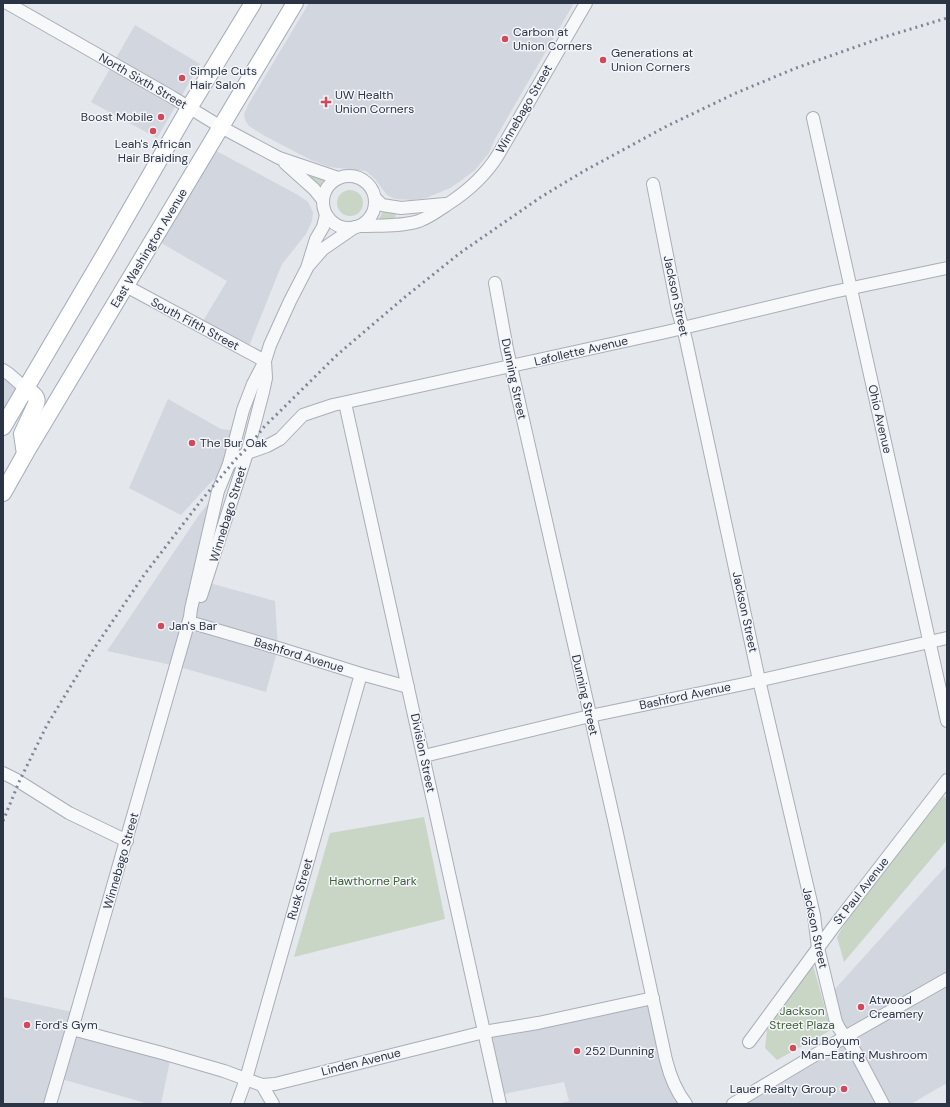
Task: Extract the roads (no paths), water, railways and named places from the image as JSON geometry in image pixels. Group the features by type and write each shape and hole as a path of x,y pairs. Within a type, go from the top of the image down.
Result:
{"main road":[{"path":"3,427 189,108 253,3"},
{"name":"East Washington Avenue","path":"3,493 295,3"},
{"path":"25,388 36,397 37,400 22,434 25,454"}],"street":[{"name":"North Sixth Street","path":"7,3 172,97 221,127 279,158 338,178"},
{"name":"Winnebago Street","path":"307,268 323,250 357,227 400,224 418,221 431,216 468,190 480,179 494,162 586,3"},
{"name":"Ohio Avenue","path":"813,118 947,721"},
{"name":"North Sixth Street","path":"279,158 314,189 323,200"},
{"path":"351,175 366,181 375,194 376,199 372,216 366,222 357,227 347,228 332,222 326,215 323,200 327,187 332,182 338,178 351,175"},
{"name":"Jackson Street","path":"653,184 678,311 683,328 759,680 814,916 818,948 833,1010 838,1028 856,1053 883,1104"},
{"name":"Winnebago Street","path":"376,199 382,205 401,208 448,204"},
{"name":"Winnebago Street","path":"190,620 191,609 218,491 229,464 243,410 253,384 265,361 270,345 307,268 316,239 323,227 326,215"},
{"name":"Lafollette Avenue","path":"229,464 247,453 267,446 280,439 303,415 333,406 683,328 851,288 947,268"},
{"name":"Dunning Street","path":"495,283 511,366 616,829 668,1067 674,1085 686,1104"},
{"name":"South Fifth Street","path":"126,286 265,361"},
{"name":"Winnebago Street","path":"50,1104 190,620 200,599 247,453 266,378 265,361"},
{"path":"3,370 25,388"},
{"name":"Division Street","path":"346,403 500,1104"},
{"name":"Bashford Avenue","path":"190,620 361,674 408,687"},
{"name":"Bashford Avenue","path":"424,756 590,716 947,638"},
{"name":"Rusk Street","path":"237,1104 246,1079 361,674"},
{"path":"3,773 16,779 69,813 127,840"},
{"name":"St Paul Avenue","path":"749,1042 835,924 947,780"},
{"path":"733,1104 845,1037 947,979"},
{"name":"Linden Avenue","path":"72,1029 162,1053 262,1084 275,1084 484,1032 538,1023 653,998"},
{"path":"262,1084 273,1104"}],"railway":[{"path":"3,821 19,782 47,725 89,656 144,575 200,502 264,427 337,355 405,297 460,253 541,197 584,171 667,126 736,93 796,68 881,38 947,18"}],"place":[{"name":"Carbon at Union Corners","path":"505,39"},
{"name":"Generations at Union Corners","path":"603,60"},
{"name":"Simple Cuts Hair Salon","path":"182,78"},
{"name":"UW Health Union Corners","path":"326,102"},
{"name":"Boost Mobile","path":"161,117"},
{"name":"Leah's African Hair Braiding","path":"153,131"},
{"name":"The Bur Oak","path":"192,443"},
{"name":"Jan's Bar","path":"161,626"},
{"name":"Atwood Creamery","path":"861,1007"},
{"name":"Ford's Gym","path":"27,1025"},
{"name":"Sid Boyum Man-Eating Mushroom","path":"793,1048"},
{"name":"252 Dunning","path":"577,1051"},
{"name":"Lauer Realty Group","path":"844,1089"}],"park label":[{"name":"Hawthorne Park","path":"373,881"},
{"name":"Jackson Street Plaza","path":"802,1018"}]}
